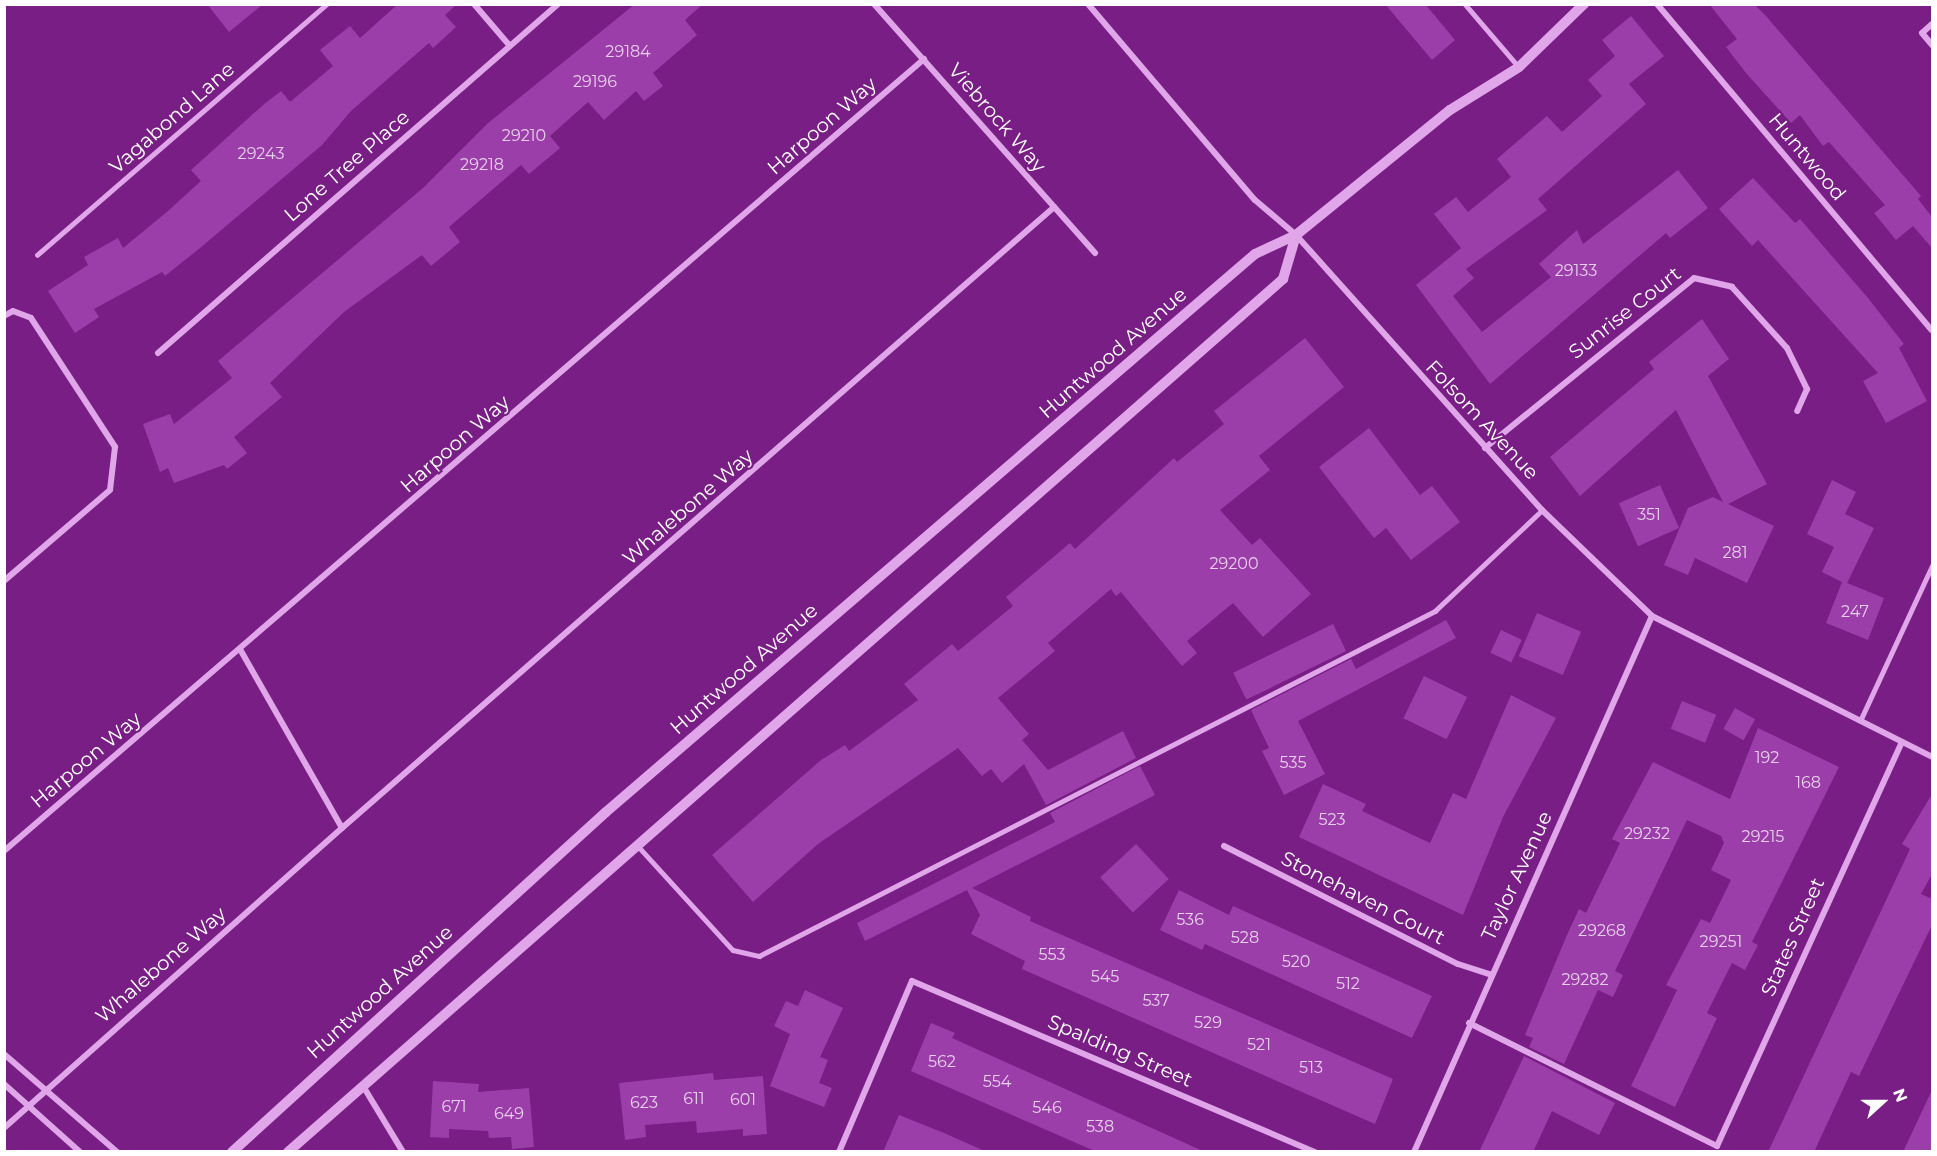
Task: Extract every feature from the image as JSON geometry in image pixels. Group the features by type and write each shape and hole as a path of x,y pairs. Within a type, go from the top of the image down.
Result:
{"street":[{"path":"474,4 510,46"},
{"name":"Lone Tree Place","path":"158,353 558,4"},
{"name":"Viebrock Way","path":"874,4 1095,253"},
{"name":"Folsom Avenue","path":"1088,4 1252,197 1296,235 1542,510 1652,616 1932,757"},
{"name":"Huntwood Avenue","path":"232,1152 606,812 1255,254 1296,235 1450,110 1519,67 1584,4"},
{"name":"Huntwood","path":"1657,4 1932,330"},
{"path":"1932,24 1922,33 1932,45"},
{"name":"Harpoon Way","path":"4,851 241,651 924,59"},
{"name":"Whalebone Way","path":"4,1128 342,828 1054,207"},
{"path":"288,1152 1283,279 1296,235"},
{"name":"Sunrise Court","path":"1485,448 1694,278 1732,287 1787,348 1807,389 1797,411"},
{"path":"4,316 13,311 32,318 115,447 110,490 4,581"},
{"name":"Taylor Avenue","path":"1414,1152 1489,974 1652,616"},
{"path":"241,651 342,828"},
{"name":"States Street","path":"1469,1023 1717,1146 1902,742"},
{"name":"Stonehaven Court","path":"1224,846 1458,964 1489,974"},
{"name":"Spalding Street","path":"839,1152 912,981 1315,1152"},
{"path":"4,1054 117,1152"},
{"path":"4,1084 81,1152"},
{"path":"363,1086 403,1152"}],"lane":[{"name":"Vagabond Lane","path":"37,255 327,4"},
{"path":"1465,4 1519,67"},
{"path":"637,845 734,950 759,956 1436,611 1542,510"},
{"path":"1860,721 1932,566"}],"building":[{"path":"207,4 263,4 229,32"},
{"path":"398,4 457,4 445,15 456,27 433,48 429,43 351,111 322,145 200,248 165,276 162,272 94,309 99,317 75,333 48,291 88,265 84,257 118,238 123,248 201,181 191,170 263,105 281,91 290,102 333,66 320,50 350,26 360,38"},
{"path":"635,4 703,4 685,20 697,35 653,73 663,86 644,101 636,91 604,120 588,102 550,136 560,148 529,174 521,165 449,227 460,242 431,266 422,255 344,312 270,383 282,397 234,437 247,453 227,469 224,465 174,483 168,468 160,472 143,424 170,414 174,424 232,378 218,361 423,188 487,124"},
{"path":"1385,4 1425,4 1455,40 1432,60"},
{"path":"1709,4 1754,4 1766,16 1921,196 1918,199 1932,217 1932,248 1913,226 1896,240 1874,213 1885,205 1829,142 1823,146 1800,115 1791,123 1746,73 1726,47 1737,39"},
{"path":"1631,16 1664,56 1629,84 1646,104 1538,199 1547,210 1466,269 1474,278 1453,296 1482,332 1551,277 1539,264 1577,230 1583,244 1678,170 1708,208 1670,238 1666,233 1490,384 1416,285 1461,248 1434,214 1456,197 1468,212 1511,177 1497,159 1547,116 1562,132 1602,96 1588,80 1615,56 1602,40"},
{"path":"1753,178 1795,223 1800,219 1904,344 1899,348 1927,401 1886,423 1863,381 1878,373 1758,240 1752,246 1719,209"},
{"path":"1702,319 1729,359 1708,376 1767,484 1728,504 1774,526 1747,583 1695,558 1688,575 1664,565 1688,508 1713,497 1723,502 1676,410 1580,496 1550,457 1654,369 1649,362"},
{"path":"1305,338 1344,387 1259,456 1270,470 1220,510 1252,545 1260,538 1311,594 1263,637 1233,603 1187,641 1197,653 1182,666 1121,592 1116,596 1111,589 1048,643 1055,651 998,698 1029,734 1022,740 1048,770 1123,731 1136,758 1046,805 1024,764 1002,783 991,769 982,776 958,748 818,844 753,902 712,855 821,760 845,745 849,751 918,700 904,684 952,644 958,651 1013,606 1006,597 1070,543 1075,549 1174,458 1177,462 1224,424 1214,411"},
{"path":"1369,428 1420,495 1432,486 1460,522 1411,560 1386,528 1374,538 1319,467"},
{"path":"1832,480 1856,492 1845,514 1874,528 1847,583 1884,598 1868,640 1826,623 1842,582 1822,572 1834,547 1807,534"},
{"path":"1660,485 1679,528 1638,546 1619,503"},
{"path":"1537,613 1581,632 1563,675 1519,656"},
{"path":"1446,620 1456,638 1298,721 1325,774 1284,795 1262,751 1269,748 1251,710 1351,659 1356,669"},
{"path":"1333,624 1346,651 1246,700 1233,673"},
{"path":"1501,630 1522,640 1511,662 1490,653"},
{"path":"1424,676 1467,697 1447,739 1403,718"},
{"path":"1511,695 1556,718 1503,817 1463,915 1299,837 1323,784 1366,804 1362,811 1430,843 1453,793 1466,799"},
{"path":"1682,701 1716,715 1705,743 1671,729"},
{"path":"1735,708 1755,719 1743,740 1723,729"},
{"path":"1758,728 1839,767 1752,942 1758,945 1745,970 1732,963 1707,1013 1717,1018 1675,1107 1631,1086 1677,990 1666,985 1701,919 1710,923 1731,880 1711,870 1724,843 1721,836 1687,820 1615,971 1623,975 1613,997 1598,990 1564,1064 1529,1047 1533,1038 1525,1035 1567,935 1579,909 1586,913 1620,843 1612,839 1653,762 1730,799"},
{"path":"1140,766 1155,795 972,888 1031,917 1030,921 1393,1079 1375,1124 1022,969 1025,961 971,934 980,915 967,890 865,941 857,923 1055,822 1050,813"},
{"path":"1932,794 1932,874 1921,894 1932,899 1932,925 1859,1076 1851,1072 1814,1152 1768,1152 1910,849 1902,844"},
{"path":"1136,844 1169,879 1133,913 1100,877"},
{"path":"1179,890 1229,915 1233,906 1432,996 1412,1038 1205,944 1202,950 1160,930"},
{"path":"805,990 843,1008 820,1057 828,1060 819,1083 832,1088 824,1107 770,1086 790,1034 774,1026 786,1001 798,1006"},
{"path":"931,1023 955,1033 952,1038 1205,1152 1097,1152 911,1071"},
{"path":"1524,1056 1615,1103 1599,1135 1552,1111 1533,1152 1479,1152"},
{"path":"713,1073 714,1080 763,1076 767,1134 743,1136 743,1129 697,1133 696,1121 645,1125 646,1137 625,1140 619,1083"},
{"path":"433,1081 479,1084 478,1092 529,1088 534,1147 512,1149 511,1137 489,1138 488,1131 449,1129 449,1138 430,1137"},
{"path":"1932,1090 1932,1152 1903,1152"},
{"path":"899,1115 944,1133 987,1152 883,1152"}]}
